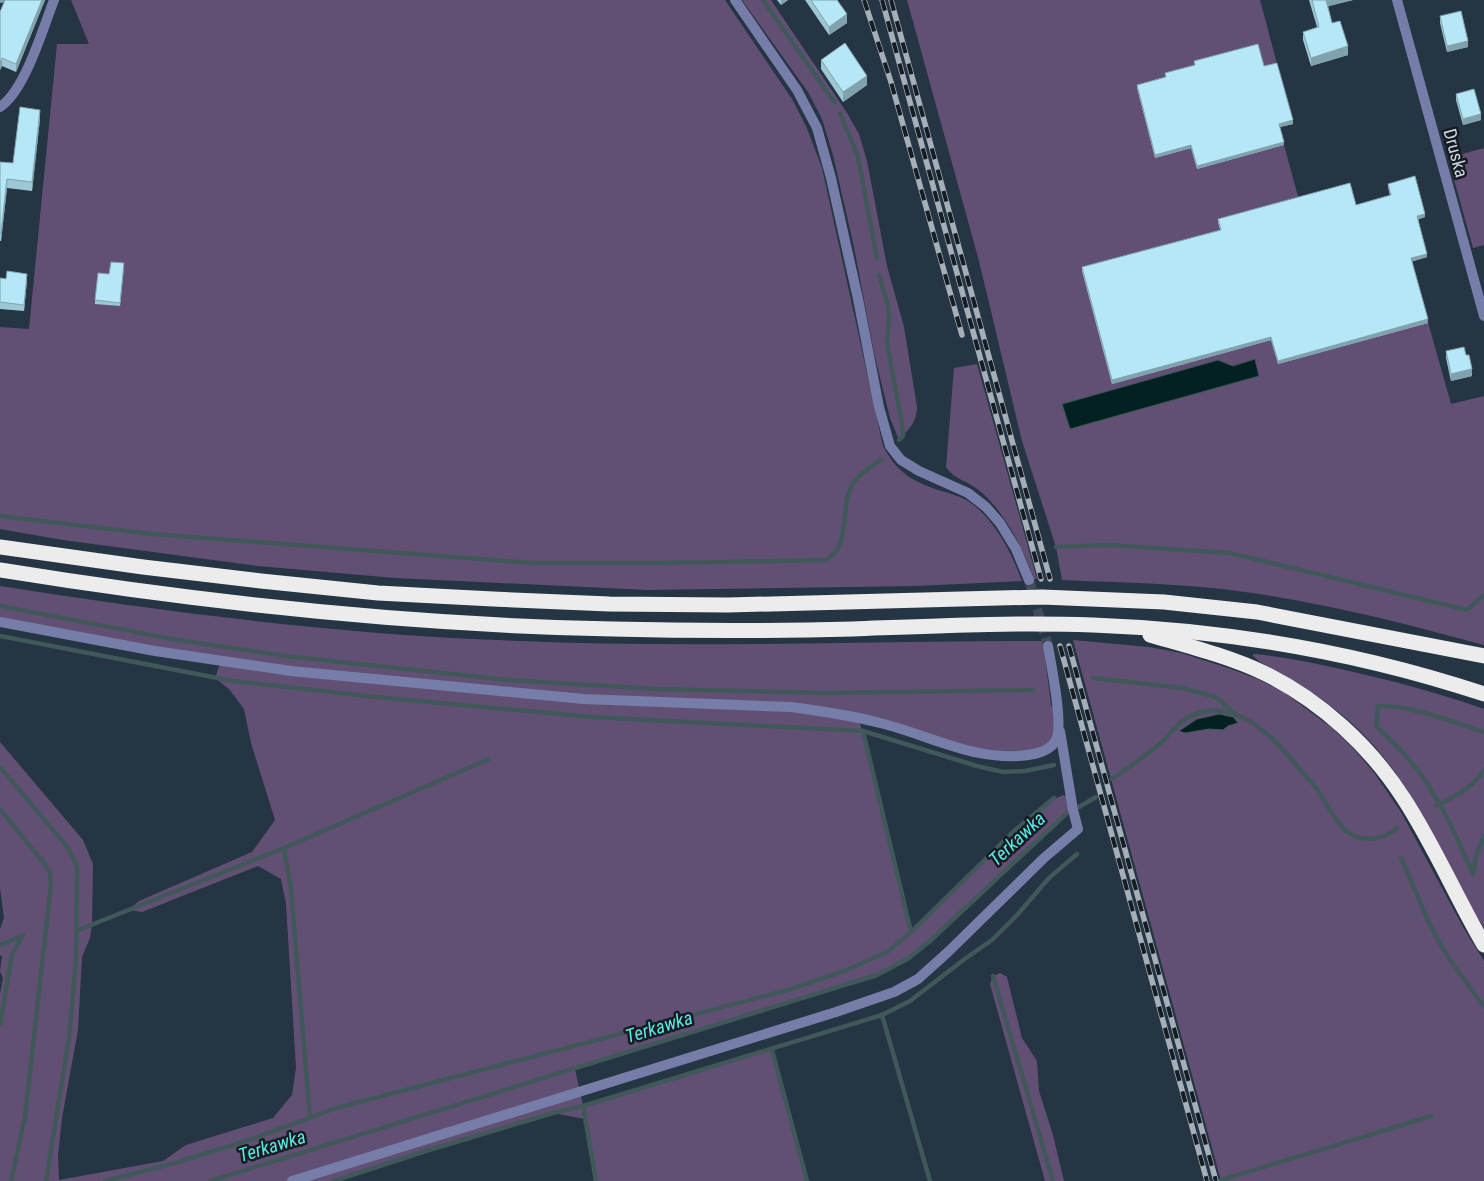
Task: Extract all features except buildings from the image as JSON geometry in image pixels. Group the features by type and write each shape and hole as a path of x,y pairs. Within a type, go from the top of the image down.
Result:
{"highway":[{"path":"0,547 261,582 493,599 608,604 728,605 1042,597 1164,602 1257,612 1318,623 1417,645 1484,656"},
{"path":"0,570 135,592 260,607 494,626 612,630 718,630 848,629 1010,623 1119,626 1190,631 1279,642 1387,665 1484,694"},
{"path":"1119,626 1196,648 1265,674 1294,690 1335,720 1369,753 1404,799 1484,945"},
{"path":"1417,645 1484,667"}],"street":[{"path":"0,107 16,91 28,67 54,0"},
{"path":"735,0 798,90 817,128 832,178 879,407 890,446 900,460 919,472 968,493 986,507 1000,523 1016,549 1029,580"},
{"name":"Druska","path":"1398,0 1484,316"},
{"path":"0,622 155,651 291,671 584,699 791,707 838,714 896,727 962,749 997,756 1013,757 1039,752 1052,745 1056,740 1059,728"},
{"path":"292,1181 836,1012 886,996 912,983 948,952 1044,858 1078,829 1059,728 1048,646"}],"shaded area":[{"path":"71,0 725,0 792,99 806,126 822,168 883,446 899,469 912,479 928,487 960,497 981,511 998,533 1012,557 1022,581 916,586 648,590 395,578 258,566 63,540 0,529 0,327 29,329 57,44 89,44"},
{"path":"742,0 771,0 859,134 867,161 887,266 904,327 917,407 914,421 899,440 890,418 874,353 854,247 833,155 822,119 808,92"},
{"path":"907,0 1260,0 1293,124 1279,127 1299,200 1368,252 1421,237 1427,257 1411,262 1451,404 1484,396 1484,645 1380,618 1274,596 1202,587 1062,580 1056,547 1022,441 979,261","holes":["1255,360 1259,376 1070,428 1063,404"]},
{"path":"1484,148 1484,245 1473,248 1448,158"},
{"path":"1255,359 1259,376 1070,429 1062,404 1218,360 1233,366"},
{"path":"977,364 1037,579 1034,579 1025,556 1005,520 989,499 971,485 953,475 946,467 954,368"},
{"path":"0,586 185,613 309,627 434,637 633,644 1043,641 1051,705 1059,720 1052,745 1013,757 857,718 863,731 911,932 1032,814 1054,799 1064,795 1072,801 1073,810 1067,813 930,941 909,958 877,975 575,1069 583,1106 772,1050 807,1181 596,1181 585,1119 553,1113 334,1181 0,1181 0,994 3,978 0,971 2,956 0,955 0,929 4,918 0,888 0,742 83,840 93,864 92,925 90,938 82,957 78,1030 62,1118 58,1156 59,1180 163,1161 186,1145 273,1118 292,1095 296,1068 286,904 281,879 258,866 142,912 129,910 139,901 252,852 275,820 251,743 244,709 229,689 215,678 221,661 0,622"},
{"path":"1073,640 1149,647 1181,653 1260,680 1285,693 1332,728 1353,748 1375,774 1401,812 1463,927 1484,961 1484,1181 1221,1181"},
{"path":"1253,654 1295,660 1373,677 1429,691 1484,709 1484,928 1428,826 1398,776 1380,753 1360,731 1337,711 1312,693 1260,662"},
{"path":"1219,714 1233,717 1238,723 1228,726 1223,730 1209,729 1185,733 1179,731 1197,719"},
{"path":"1000,973 1007,977 1022,1038 1037,1061 1039,1091 1053,1135 1064,1181 1045,1181 990,984 993,976"}],"waterway":[{"path":"763,0 834,102"},
{"path":"840,113 858,157 877,259"},
{"path":"879,275 888,305 887,343 903,436 899,440"},
{"path":"0,516 152,534 532,563 826,560 840,545 849,491 854,482 863,473 881,460"},
{"path":"1056,547 1108,545 1230,553 1467,610 1484,595"},
{"path":"0,606 172,639 285,656 508,680 656,689 827,693 1033,690"},
{"path":"0,636 233,681 376,697 592,717 863,731 977,766 1003,772 1025,771 1054,765"},
{"path":"1093,678 1182,688 1216,697 1234,713"},
{"path":"1484,732 1418,711 1378,706 1376,726 1407,757 1430,788 1446,816 1473,874 1476,856 1484,836"},
{"name":"Terkawka","path":"1112,779 1155,748 1185,719 1199,713 1215,711 1230,713 1244,718 1258,727 1282,749 1315,787 1334,817 1345,830 1358,837 1371,839 1385,836 1397,828"},
{"path":"863,731 911,932"},
{"path":"76,931 284,848 489,759"},
{"path":"0,767 69,849 77,867 76,961 69,1038 46,1181"},
{"name":"Terkawka","path":"1436,806 1469,787 1484,769"},
{"name":"Terkawka","path":"1079,807 1096,797"},
{"path":"105,1181 175,1163 252,1139 336,1108 788,990 844,971 887,952 911,932 1014,831 1054,798"},
{"path":"0,809 43,862 50,873 51,884 25,1117 11,1181"},
{"name":"Terkawka","path":"210,1181 877,975 909,958 930,941 1067,813"},
{"path":"284,848 291,889 310,1118"},
{"path":"334,1181 429,1150 553,1113 583,1106 882,1015 910,1001 992,940 1018,914 1049,878 1077,854"},
{"path":"1401,858 1431,927 1448,957 1484,1007"},
{"path":"0,1024 12,954 23,935"},
{"path":"0,945 22,936"},
{"path":"993,976 1053,1181"},
{"path":"882,1015 930,1181"},
{"path":"772,1050 807,1181"},
{"path":"583,1106 596,1181"},
{"path":"1221,1180 1432,1116"}],"tunnel":[{"path":"1029,580 1048,646"}],"railway":[{"path":"864,0 891,82 962,335"},
{"path":"882,0 1041,579"},
{"path":"891,0 1050,579"},
{"path":"1060,646 1207,1181"},
{"path":"1069,646 1216,1181"}]}
